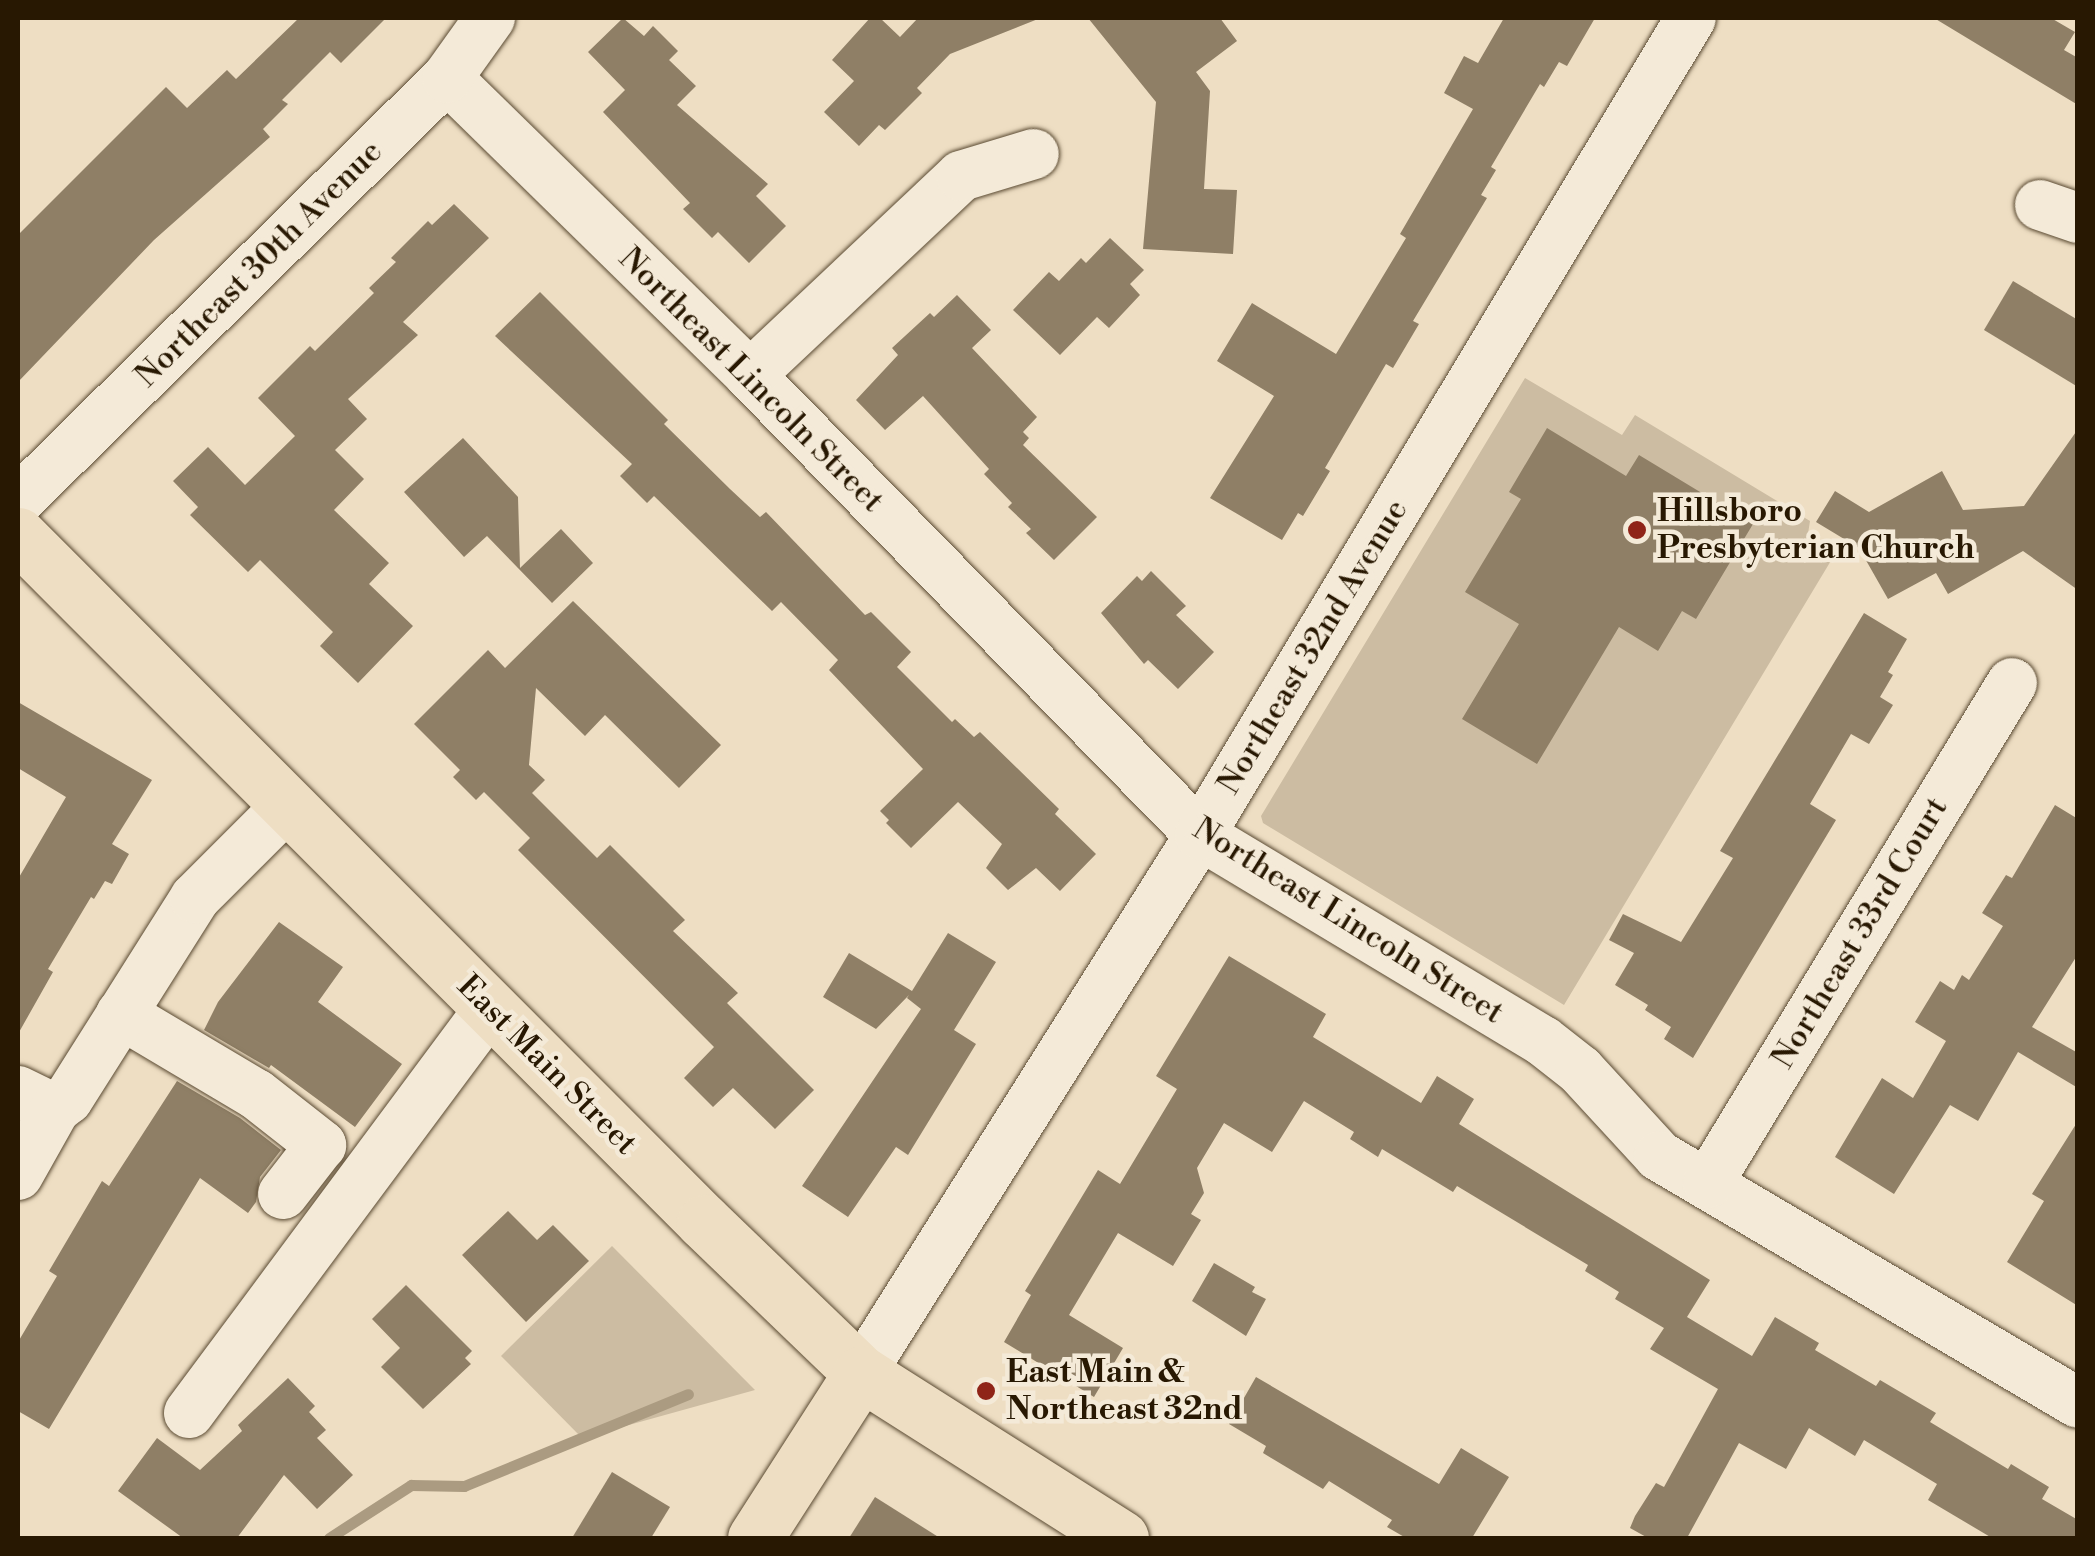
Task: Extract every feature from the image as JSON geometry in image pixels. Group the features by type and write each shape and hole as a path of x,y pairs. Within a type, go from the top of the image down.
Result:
{"main road":[{"name":"East Main Street","path":"18,535 861,1373 1121,1538"},
{"path":"755,1538 861,1373"}],"street":[{"name":"Northeast 30th Avenue","path":"18,501 447,78 490,18"},
{"name":"Northeast 32nd Avenue","path":"861,1373 1200,836 1692,18"},
{"name":"Northeast Lincoln Street","path":"447,78 750,375 1200,836 1543,1041 1580,1070 1659,1156 2078,1403"},
{"path":"750,375 961,176 1034,154"},
{"name":"Northeast 33rd Court","path":"1708,1183 2012,683"},
{"path":"18,1175 36,1100 68,1099 194,898 288,805"},
{"path":"190,1413 490,1008"},
{"path":"121,1014 256,1094 321,1146 283,1194"}],"shaded area":[{"path":"1525,378 1622,435 1635,415 1810,521 1807,540 1819,549 1838,549 1564,1005 1263,823 1261,816"},
{"path":"612,1246 755,1390 582,1438 501,1356"}],"building":[{"path":"299,18 386,18 341,63 330,52 282,100 288,104 263,129 270,137 154,240 18,382 18,235 166,87 187,108 227,70 236,79"},
{"path":"623,18 644,36 653,26 678,51 669,60 696,86 677,105 768,184 756,196 786,226 749,263 718,232 712,238 683,209 690,203 603,112 625,90 588,52"},
{"path":"870,18 880,18 900,37 918,18 1038,19 950,54 917,88 922,93 885,130 879,125 859,146 824,112 854,81 832,60"},
{"path":"1088,18 1220,18 1237,41 1196,72 1210,91 1204,189 1237,190 1233,254 1143,249 1156,102"},
{"path":"1504,18 1595,18 1567,66 1559,62 1544,87 1540,84 1491,167 1496,170 1481,195 1487,198 1413,321 1419,324 1393,368 1386,364 1325,468 1330,471 1303,516 1298,513 1282,540 1210,498 1274,396 1217,361 1252,303 1336,354 1406,238 1400,234 1473,109 1444,93 1464,56 1478,63"},
{"path":"1934,18 2051,18 2075,32 2064,50 2078,58 2078,105"},
{"path":"454,204 489,238 403,322 418,335 348,399 367,419 335,450 364,479 334,510 389,563 369,584 413,626 358,683 320,646 333,632 260,560 248,572 190,515 198,507 173,481 208,447 245,485 295,436 258,398 310,346 315,351 374,293 369,288 396,262 391,258 428,221 432,225"},
{"path":"1110,238 1144,270 1130,284 1140,295 1109,328 1097,317 1060,355 1013,310 1049,272 1059,281 1081,258 1086,263"},
{"path":"2013,281 2078,320 2078,387 1984,330"},
{"path":"540,292 668,420 664,424 730,489 760,517 766,512 865,615 871,612 911,652 897,667 952,722 955,719 974,737 980,732 1059,809 1055,814 1096,854 1060,891 1036,868 1008,890 986,868 1002,844 958,802 911,848 886,823 889,820 880,811 923,769 829,670 838,660 781,602 772,611 654,496 647,503 620,476 632,464 495,336"},
{"path":"957,295 991,330 972,348 1037,417 1023,432 1029,438 1023,445 1097,517 1054,560 1026,533 1031,529 1008,507 1012,503 984,474 989,469 923,396 885,430 856,400 898,355 892,348 930,313 934,317"},
{"path":"1547,428 1626,476 1639,455 1753,524 1696,619 1682,611 1658,651 1619,627 1537,764 1462,719 1519,624 1465,592 1521,499 1509,492"},
{"path":"2078,429 2078,590 2023,551 1948,594 1936,573 1888,599 1859,548 1816,522 1835,491 1869,512 1942,471 1963,510 2024,506"},
{"path":"463,438 518,497 520,568 561,529 593,563 552,603 487,536 464,557 404,492"},
{"path":"1151,571 1186,606 1176,615 1214,652 1178,689 1148,660 1144,664 1101,613 1137,576 1142,581"},
{"path":"573,601 721,745 679,788 605,715 585,736 536,688 529,765 545,780 532,793 597,858 610,845 685,920 673,931 738,993 727,1003 814,1090 775,1129 733,1088 713,1107 684,1078 714,1047 518,850 530,838 484,792 476,800 453,777 460,770 414,724 488,650 505,668"},
{"path":"1864,613 1907,639 1888,672 1893,675 1880,697 1893,705 1869,744 1851,734 1810,804 1836,820 1693,1058 1664,1039 1671,1027 1645,1010 1648,1005 1615,985 1634,953 1609,940 1623,914 1681,942 1733,858 1720,851"},
{"path":"18,702 152,780 112,844 129,854 112,884 105,881 94,899 91,897 48,969 53,972 18,1034 18,879 66,797 18,768"},
{"path":"2055,805 2078,819 2078,954 2032,1027 2078,1053 2078,1088 2018,1052 1978,1121 1950,1105 1894,1194 1835,1157 1882,1078 1913,1098 1946,1041 1915,1022 1940,981 1954,990 1962,975 1969,980 2003,926 1982,913 2006,875 2012,878"},
{"path":"279,922 343,967 318,1002 402,1064 355,1127 271,1065 269,1068 204,1030 218,1002"},
{"path":"948,933 996,962 954,1030 976,1044 908,1155 896,1147 848,1217 802,1186 921,1009 907,998 909,995 876,1029 823,997 849,953 912,991"},
{"path":"1229,956 1326,1014 1313,1037 1421,1103 1437,1076 1474,1099 1459,1124 1710,1280 1687,1317 1752,1356 1775,1317 1819,1343 1815,1350 1876,1386 1880,1380 1936,1413 1930,1422 2008,1469 2011,1464 2049,1487 2042,1499 2078,1520 2078,1538 1992,1538 1928,1500 1937,1484 1864,1440 1855,1456 1809,1428 1786,1469 1739,1443 1687,1538 1648,1538 1630,1528 1656,1483 1664,1487 1718,1389 1650,1349 1664,1328 1615,1299 1619,1292 1585,1271 1588,1265 1457,1186 1453,1192 1382,1149 1378,1157 1350,1139 1354,1132 1304,1101 1272,1152 1224,1123 1197,1168 1204,1193 1191,1214 1201,1220 1173,1266 1118,1233 1069,1315 1123,1348 1094,1397 1004,1342 1031,1295 1025,1291 1098,1170 1120,1184 1177,1089 1156,1076"},
{"path":"177,1081 240,1118 281,1150 260,1177 256,1202 248,1213 200,1178 49,1429 18,1411 18,1342 57,1276 49,1271 102,1181 109,1186"},
{"path":"2078,1121 2078,1306 2007,1262 2044,1201 2032,1194"},
{"path":"508,1211 537,1240 553,1225 589,1261 526,1322 462,1255"},
{"path":"1214,1263 1255,1287 1252,1292 1266,1299 1246,1336 1192,1301"},
{"path":"406,1285 472,1351 465,1358 471,1364 423,1409 381,1367 400,1348 372,1319"},
{"path":"1256,1377 1439,1484 1461,1448 1509,1477 1472,1538 1406,1538 1387,1527 1392,1520 1329,1481 1323,1489 1263,1453 1266,1446 1229,1424"},
{"path":"288,1378 315,1406 309,1412 326,1430 317,1438 353,1475 317,1509 284,1475 237,1538 183,1538 118,1491 157,1438 200,1470 242,1431 238,1425"},
{"path":"612,1472 670,1507 651,1538 572,1538"},
{"path":"875,1497 940,1538 849,1538"}],"waterway":[{"path":"329,1538 411,1485 464,1486 688,1394"}],"place":[{"name":"Hillsboro Presbyterian Church","path":"1637,530"},
{"name":"East Main & Northeast 32nd","path":"986,1391"}]}
